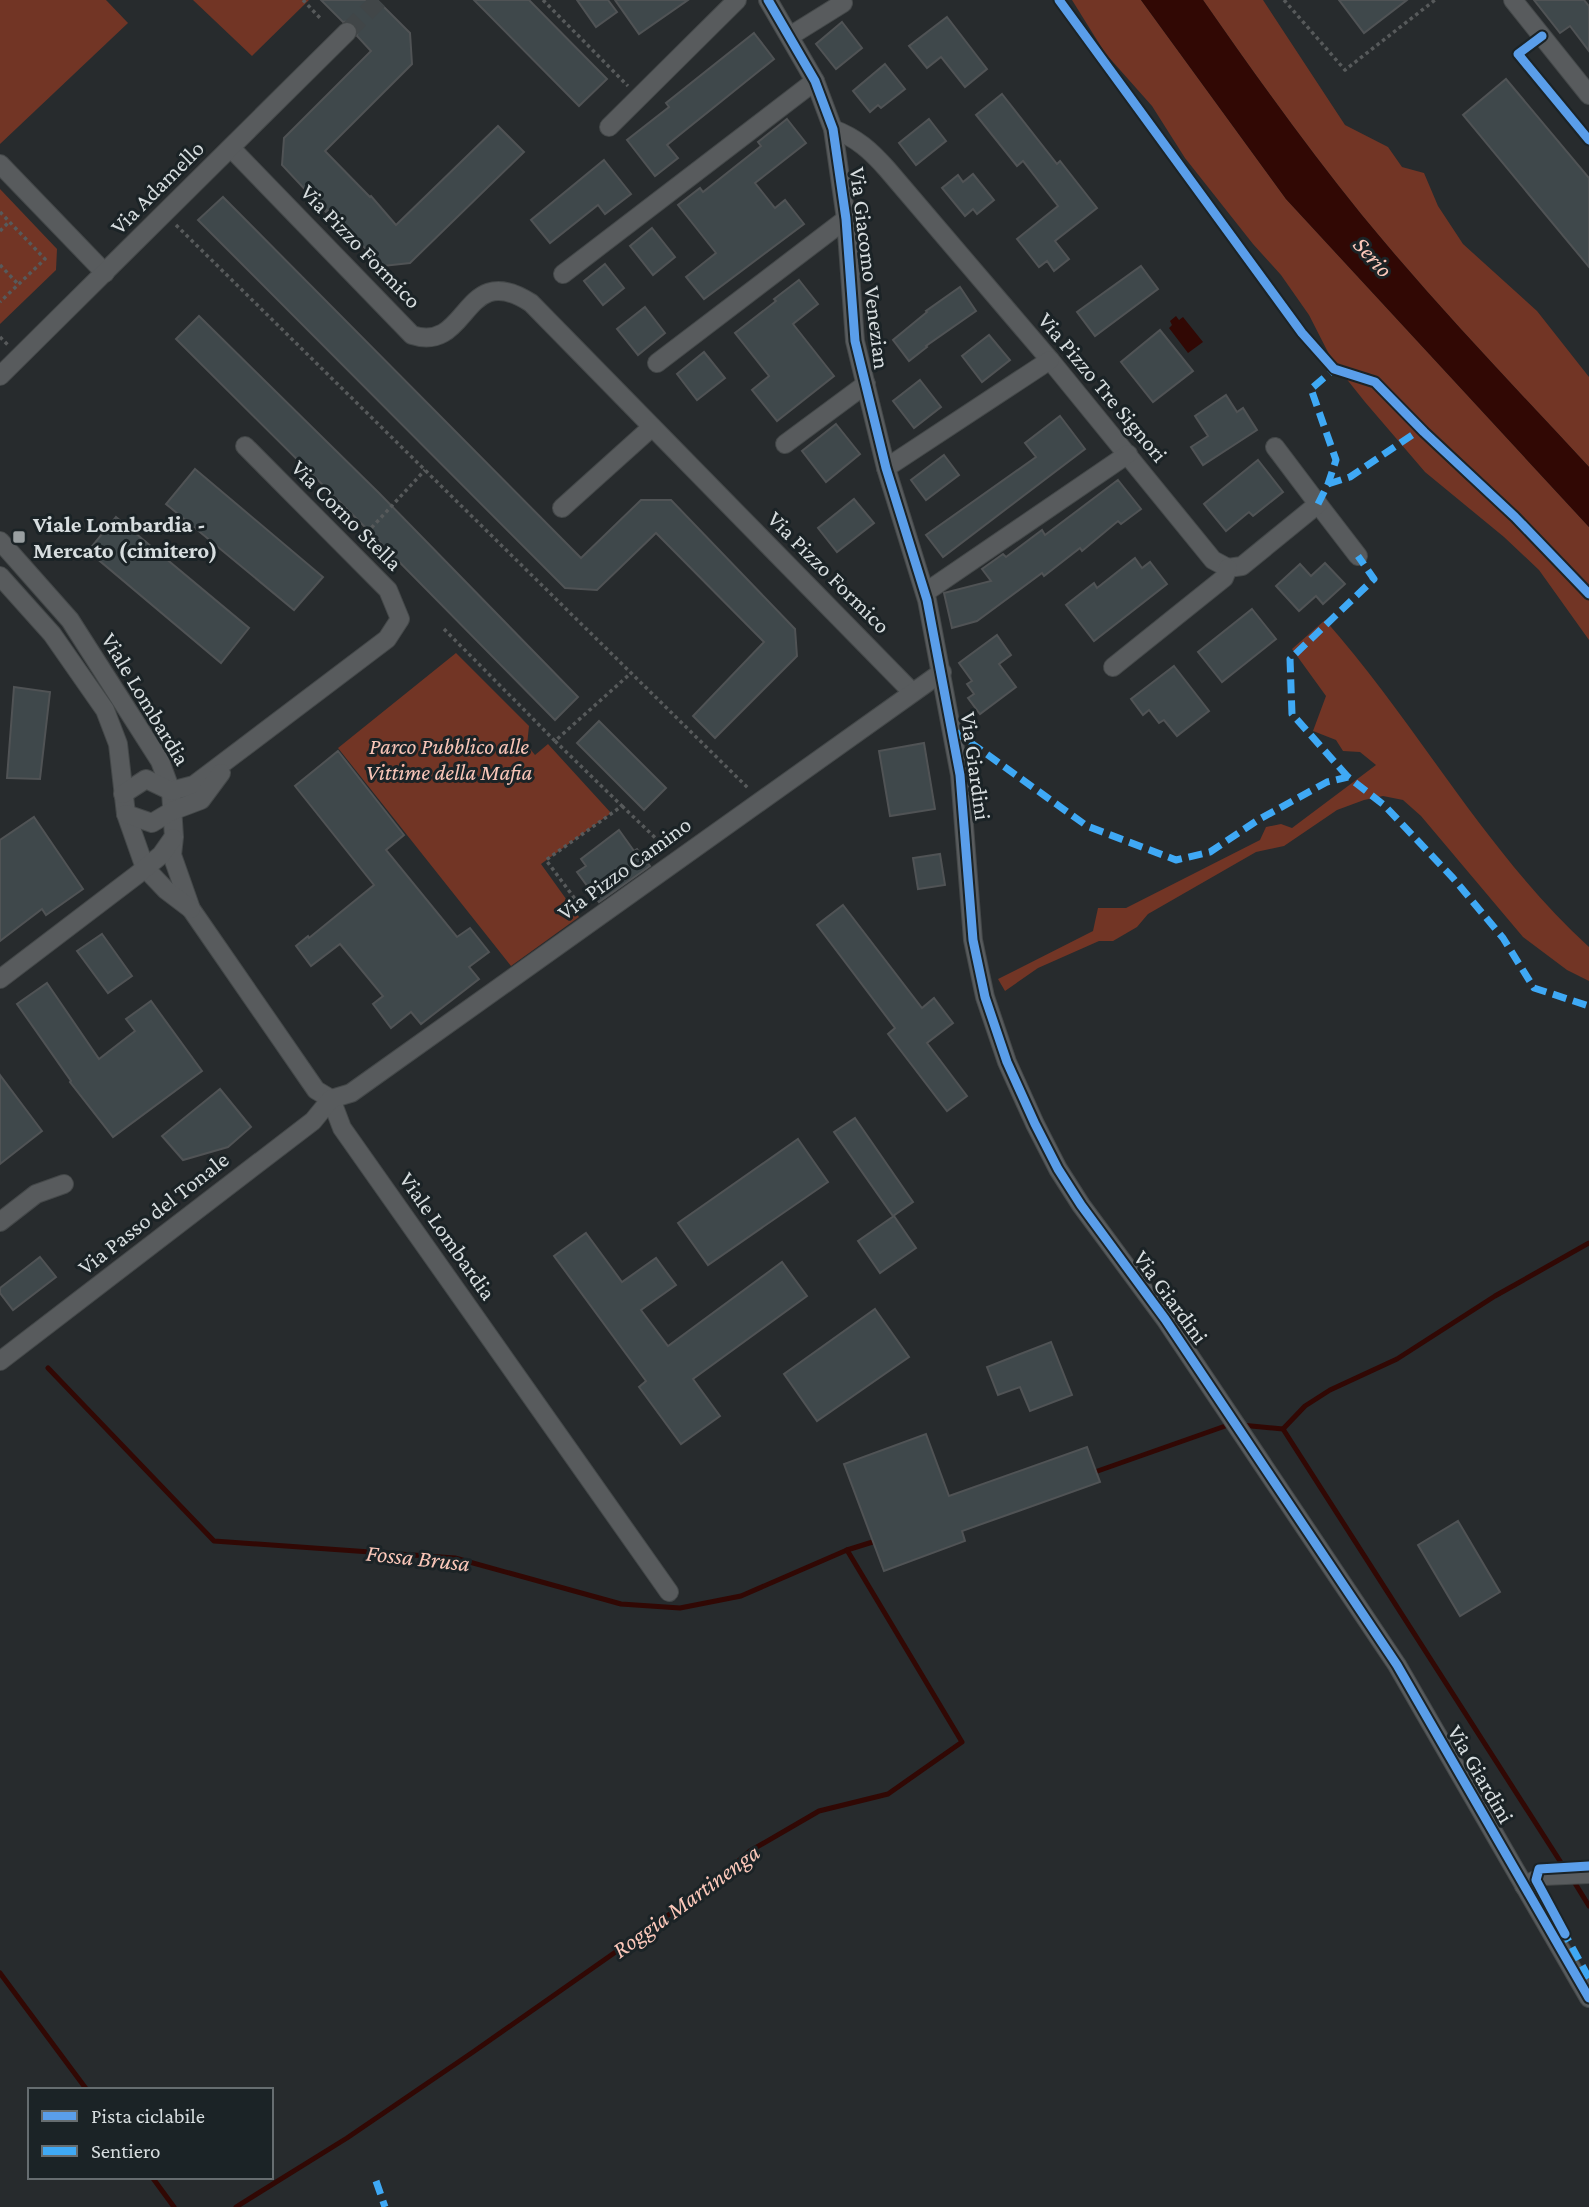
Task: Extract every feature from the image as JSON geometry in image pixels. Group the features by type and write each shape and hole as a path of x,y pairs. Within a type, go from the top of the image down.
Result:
{"street":[{"path":"608,127 737,0"},
{"name":"Via Giacomo Venezian","path":"768,0 815,81 833,129 846,219 855,341 886,468 926,592 942,672"},
{"path":"1513,0 1589,95"},
{"path":"789,36 843,3"},
{"name":"Via Adamello","path":"0,376 347,32"},
{"path":"563,274 815,81"},
{"name":"Via Pizzo Tre Signori","path":"833,129 868,148 1050,360 1213,559 1228,568"},
{"name":"Via Pizzo Formico","path":"231,148 412,335 425,339 436,337 450,328 484,293 499,290 514,292 531,303 912,692"},
{"path":"0,164 105,273"},
{"path":"657,363 846,219"},
{"path":"886,468 1050,360"},
{"path":"785,444 866,384"},
{"path":"562,508 652,427"},
{"name":"Via Corno Stella","path":"171,790 194,785 233,757 387,639 400,620 388,590 245,446"},
{"path":"1275,447 1358,556"},
{"path":"926,592 1128,454"},
{"path":"1113,667 1224,578 1228,568 1242,566 1318,504"},
{"name":"Viale Lombardia","path":"0,541 70,620 160,761 171,790 174,837 172,855 191,909 316,1090 331,1099 342,1128 668,1592"},
{"name":"Viale Lombardia","path":"0,576 51,634 105,710 118,744 126,814 145,868 166,890 191,909"},
{"name":"Via Pizzo Camino","path":"331,1099 351,1093 942,672"},
{"name":"Via Giardini","path":"942,672 961,775 973,940 985,997 1007,1062 1034,1124 1058,1170 1081,1205 1172,1330 1396,1665 1589,1998"},
{"name":"Via Corno Stella","path":"126,814 152,823 172,811 201,800 233,757"},
{"path":"122,794 146,779 171,790"},
{"path":"0,979 161,855 174,837"},
{"name":"Via Passo del Tonale","path":"0,1361 313,1121 331,1099"},
{"path":"0,1222 36,1194 64,1184"},
{"path":"1524,1886 1543,1876 1589,1874"}],"path":[{"path":"303,0 320,18"},
{"path":"543,0 639,97"},
{"path":"1284,0 1346,69 1435,0"},
{"path":"164,214 760,801"},
{"path":"0,302 45,259 1,215"},
{"path":"0,231 9,222"},
{"path":"0,264 18,284"},
{"path":"0,337 9,347"},
{"path":"349,551 425,470"},
{"path":"444,629 678,859"},
{"path":"555,741 631,673"},
{"path":"592,921 546,860 622,806"}],"green space":[{"path":"0,0 106,0 128,23 0,144"},
{"path":"193,0 309,0 252,56"},
{"path":"1072,0 1141,0 1286,199 1589,527 1589,640 1539,570 1504,537 1425,472 1365,402 1333,362 1309,315 1281,275 1185,158 1152,106 1105,53"},
{"path":"1203,0 1263,0 1345,125 1388,147 1402,167 1424,173 1438,206 1463,244 1537,311 1589,377 1589,467 1388,247 1300,135"},
{"path":"0,189 57,249 56,270 0,324"},
{"path":"1325,620 1359,660 1517,871 1589,947 1589,981 1567,970 1523,937 1421,816 1403,800 1383,796 1337,810 1284,846 1256,852 1148,914 1137,927 1113,941 1099,941 1038,968 1005,991 998,979 1093,931 1098,908 1126,908 1260,840 1266,827 1281,824 1292,828 1376,765 1360,752 1343,751 1336,740 1313,731 1326,696 1292,649"},
{"name":"Parco Pubblico alle Vittime della Mafia","path":"456,653 529,726 527,745 535,755 548,744 611,813 541,864 579,917 511,966 338,748"}],"water":[{"name":"Serio","path":"1141,0 1203,0 1300,135 1388,247 1589,467 1589,527 1286,199"},
{"path":"1176,316 1179,320 1183,317 1203,342 1188,353 1169,328 1172,325 1170,321"}],"building":[{"path":"321,0 377,0 410,33 412,64 325,151 396,225 498,126 524,152 410,263 383,266 327,210 326,212 282,165 284,138 371,51 357,36 355,25 349,21 343,22"},
{"path":"474,0 529,0 607,79 579,106"},
{"path":"577,0 608,0 617,12 596,27"},
{"path":"615,0 688,0 639,34"},
{"path":"1339,0 1407,0 1364,33"},
{"path":"1534,0 1584,0 1589,6 1589,51 1570,26 1560,33"},
{"path":"947,17 987,69 965,87 941,57 927,68 909,46"},
{"path":"842,22 862,48 836,69 816,44"},
{"path":"754,33 774,59 667,145 678,158 655,176 627,140 669,107 666,103"},
{"path":"885,64 905,89 881,108 878,105 870,112 853,91"},
{"path":"1506,79 1589,178 1589,267 1463,115"},
{"path":"1002,94 1057,164 1060,161 1097,208 1055,241 1069,259 1054,271 1047,261 1039,267 1017,239 1058,206 1023,161 1017,166 976,115"},
{"path":"787,119 806,143 755,183 775,208 785,200 804,224 704,299 686,277 716,253 678,205 700,188 703,192 761,146 758,142"},
{"path":"929,119 946,141 916,165 899,143"},
{"path":"604,160 631,194 605,214 598,205 550,243 531,220"},
{"path":"973,174 994,200 977,214 973,209 965,216 942,188 958,175 963,182"},
{"path":"223,197 581,558 641,500 671,500 795,629 797,656 715,738 693,716 764,642 656,533 597,590 565,588 198,220"},
{"path":"652,228 675,257 653,275 630,246"},
{"path":"605,264 624,288 603,305 584,281"},
{"path":"1141,266 1158,289 1095,336 1077,312"},
{"path":"799,280 818,304 793,324 834,376 777,421 752,390 769,376 735,333"},
{"path":"960,287 976,311 909,361 893,340 926,311"},
{"path":"645,307 665,333 638,355 617,329"},
{"path":"199,316 379,493 578,697 555,720 176,339"},
{"path":"1160,330 1193,371 1153,402 1121,362"},
{"path":"989,335 1010,360 982,382 962,356"},
{"path":"704,352 725,378 697,400 677,374"},
{"path":"920,380 941,407 914,428 893,401"},
{"path":"1226,395 1237,412 1243,408 1257,430 1203,465 1191,447 1208,436 1195,416"},
{"path":"1060,416 1085,449 943,557 926,535 1036,457 1025,443"},
{"path":"836,424 860,454 826,482 802,451"},
{"path":"944,455 959,475 926,500 911,480"},
{"path":"1258,460 1283,492 1253,516 1249,512 1226,531 1204,504"},
{"path":"195,469 323,577 294,610 166,504"},
{"path":"1118,480 1141,509 1121,524 1118,521 1082,551 1080,548 1044,576 1042,573 977,621 952,628 944,593 991,581 982,569 1003,554 1006,557 1042,530 1045,535"},
{"path":"854,499 874,523 837,552 818,528"},
{"path":"116,517 249,628 221,663 88,551"},
{"path":"1135,558 1142,568 1150,562 1167,584 1094,641 1066,605 1094,583 1097,588"},
{"path":"1325,563 1345,584 1323,604 1316,596 1299,611 1276,586 1300,564 1311,576"},
{"path":"1252,609 1276,639 1222,682 1198,652"},
{"path":"997,635 1011,655 999,664 1016,687 980,714 968,698 974,694 967,684 972,681 959,663"},
{"path":"1174,666 1209,711 1177,736 1164,720 1159,723 1149,710 1143,715 1131,699"},
{"path":"14,687 50,692 40,779 7,778"},
{"path":"599,721 666,788 644,810 577,743"},
{"path":"924,743 935,809 890,816 879,751"},
{"path":"338,751 404,835 386,850 457,937 470,928 489,952 469,967 479,979 421,1024 411,1012 391,1028 373,1004 383,996 340,944 311,966 296,946 374,885 295,786"},
{"path":"34,817 83,889 46,915 42,909 0,941 0,840"},
{"path":"619,830 634,851 637,849 650,866 599,902 577,872 586,866 581,859"},
{"path":"940,854 945,885 918,889 913,858"},
{"path":"843,905 922,1008 934,998 953,1023 927,1043 967,1096 947,1111 888,1034 895,1028 817,925"},
{"path":"102,934 132,976 108,993 77,951"},
{"path":"47,983 99,1059 135,1031 126,1019 151,1001 202,1071 113,1137 70,1082 17,1004"},
{"path":"0,1075 42,1131 0,1164"},
{"path":"220,1089 251,1127 228,1147 183,1160 162,1136"},
{"path":"855,1118 913,1202 893,1216 834,1132"},
{"path":"798,1139 828,1182 708,1265 678,1223"},
{"path":"894,1216 916,1248 880,1273 858,1241"},
{"path":"586,1233 622,1282 656,1258 676,1285 641,1310 668,1346 782,1262 807,1296 693,1379 720,1416 681,1444 639,1387 646,1381 554,1256"},
{"path":"40,1257 56,1277 13,1310 0,1293 0,1288"},
{"path":"875,1309 909,1357 817,1421 784,1374"},
{"path":"1051,1342 1072,1395 1030,1411 1020,1387 998,1395 987,1367"},
{"path":"926,1434 949,1496 1087,1447 1100,1482 962,1531 965,1541 884,1571 844,1464"},
{"path":"1458,1521 1500,1592 1460,1616 1418,1545"}],"waterway":[{"path":"1283,1429 1305,1406 1330,1390 1397,1359 1495,1296 1589,1243"},
{"name":"Fossa Brusa","path":"48,1368 214,1541 455,1558 621,1604 680,1608 741,1596 847,1550 879,1540"},
{"path":"1092,1473 1231,1424"},
{"path":"1241,1425 1283,1429 1567,1872"},
{"name":"Roggia Martinenga","path":"236,2207 347,2138 473,2052 711,1885 750,1851 819,1811 888,1794 962,1742 847,1550"},
{"path":"1573,1880 1589,1906"},
{"name":"Roggia Martinenga","path":"0,1973 86,2088"},
{"name":"Roggia Martinenga","path":"153,2179 174,2207"}],"tunnel":[{"path":"347,32 379,0"}],"marked path":[{"path":"1318,504 1336,460 1311,389 1334,369"},
{"path":"1328,484 1350,477 1421,429"},
{"path":"1348,777 1292,714 1290,659 1374,579 1358,556"},
{"path":"953,730 1087,826 1176,860 1210,852 1258,820 1327,782 1348,777 1384,805 1453,878 1503,938 1534,988 1589,1006"},
{"path":"1562,1929 1589,1978"},
{"path":"376,2181 385,2207"}],"cycle path":[{"path":"768,0 815,81 833,129 846,219 855,341 886,468 927,600 960,775 973,940 985,997 1007,1062 1058,1169 1081,1205 1165,1319 1397,1665 1589,1998"},
{"path":"1059,0 1302,333 1334,369 1375,382 1515,517 1589,594"},
{"path":"1542,36 1518,54 1589,140"},
{"path":"1565,1934 1536,1880 1539,1869 1589,1866"}],"place":[{"name":"Viale Lombardia - Mercato (cimitero)","path":"19,537"}]}
